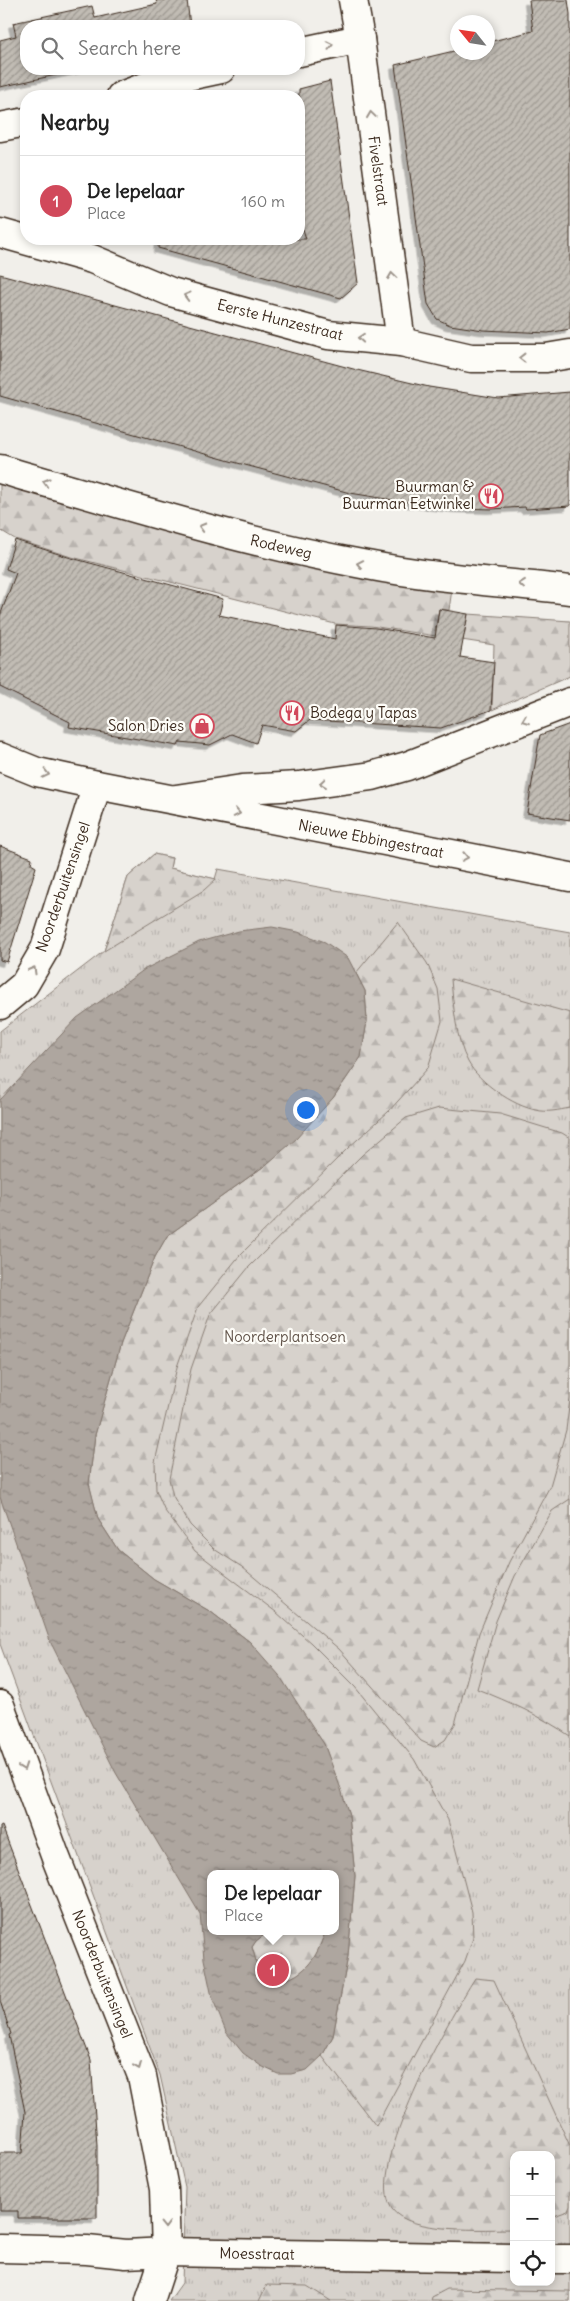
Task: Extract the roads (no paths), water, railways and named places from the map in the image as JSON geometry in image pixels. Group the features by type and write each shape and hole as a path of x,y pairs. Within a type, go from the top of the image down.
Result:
{"street":[{"name":"Fivelstraat","path":"353,0 360,39 401,342"},
{"path":"305,51 360,39"},
{"path":"137,90 155,83 193,75"},
{"path":"0,127 20,123"},
{"name":"Eerste Hunzestraat","path":"0,233 20,238"},
{"name":"Eerste Hunzestraat","path":"44,245 92,258 171,292 328,335 401,342 471,358 546,358 570,354"},
{"name":"Rodeweg","path":"0,469 216,530 320,556 419,573 570,590"},
{"name":"Nieuwe Ebbingestraat","path":"172,800 242,789 300,786 372,776 408,766 570,702"},
{"name":"Nieuwe Ebbingestraat","path":"0,757 37,772 97,786 570,877"},
{"name":"Noorderbuitensingel","path":"0,1006 24,985 45,949 97,786"},
{"name":"Noorderbuitensingel","path":"0,1705 56,1858 142,2076 164,2189 166,2252 150,2301"},
{"name":"Moesstraat","path":"0,2248 86,2250 126,2254 166,2252 510,2258"},
{"path":"555,2258 570,2259"}],"water":[{"path":"272,927 298,932 325,942 348,958 365,991 367,1021 361,1057 333,1098 296,1139 267,1164 167,1236 155,1257 121,1343 95,1435 89,1483 98,1519 118,1550 154,1579 211,1612 250,1642 279,1675 324,1744 341,1789 349,1815 355,1876 348,1956 333,2036 322,2056 307,2070 291,2074 278,2074 261,2066 243,2053 226,2032 212,1997 204,1959 200,1914 116,1773 50,1641 0,1497 0,1100 77,1018 145,969 199,942 239,931"}],"place":[{"name":"Buurman & Buurman Eetwinkel","path":"491,496"},
{"name":"Bodega y Tapas","path":"292,713"},
{"name":"Salon Dries","path":"202,726"},
{"name":"De lepelaar","path":"273,1970"}],"park label":[{"name":"Noorderplantsoen","path":"285,1337"}]}
